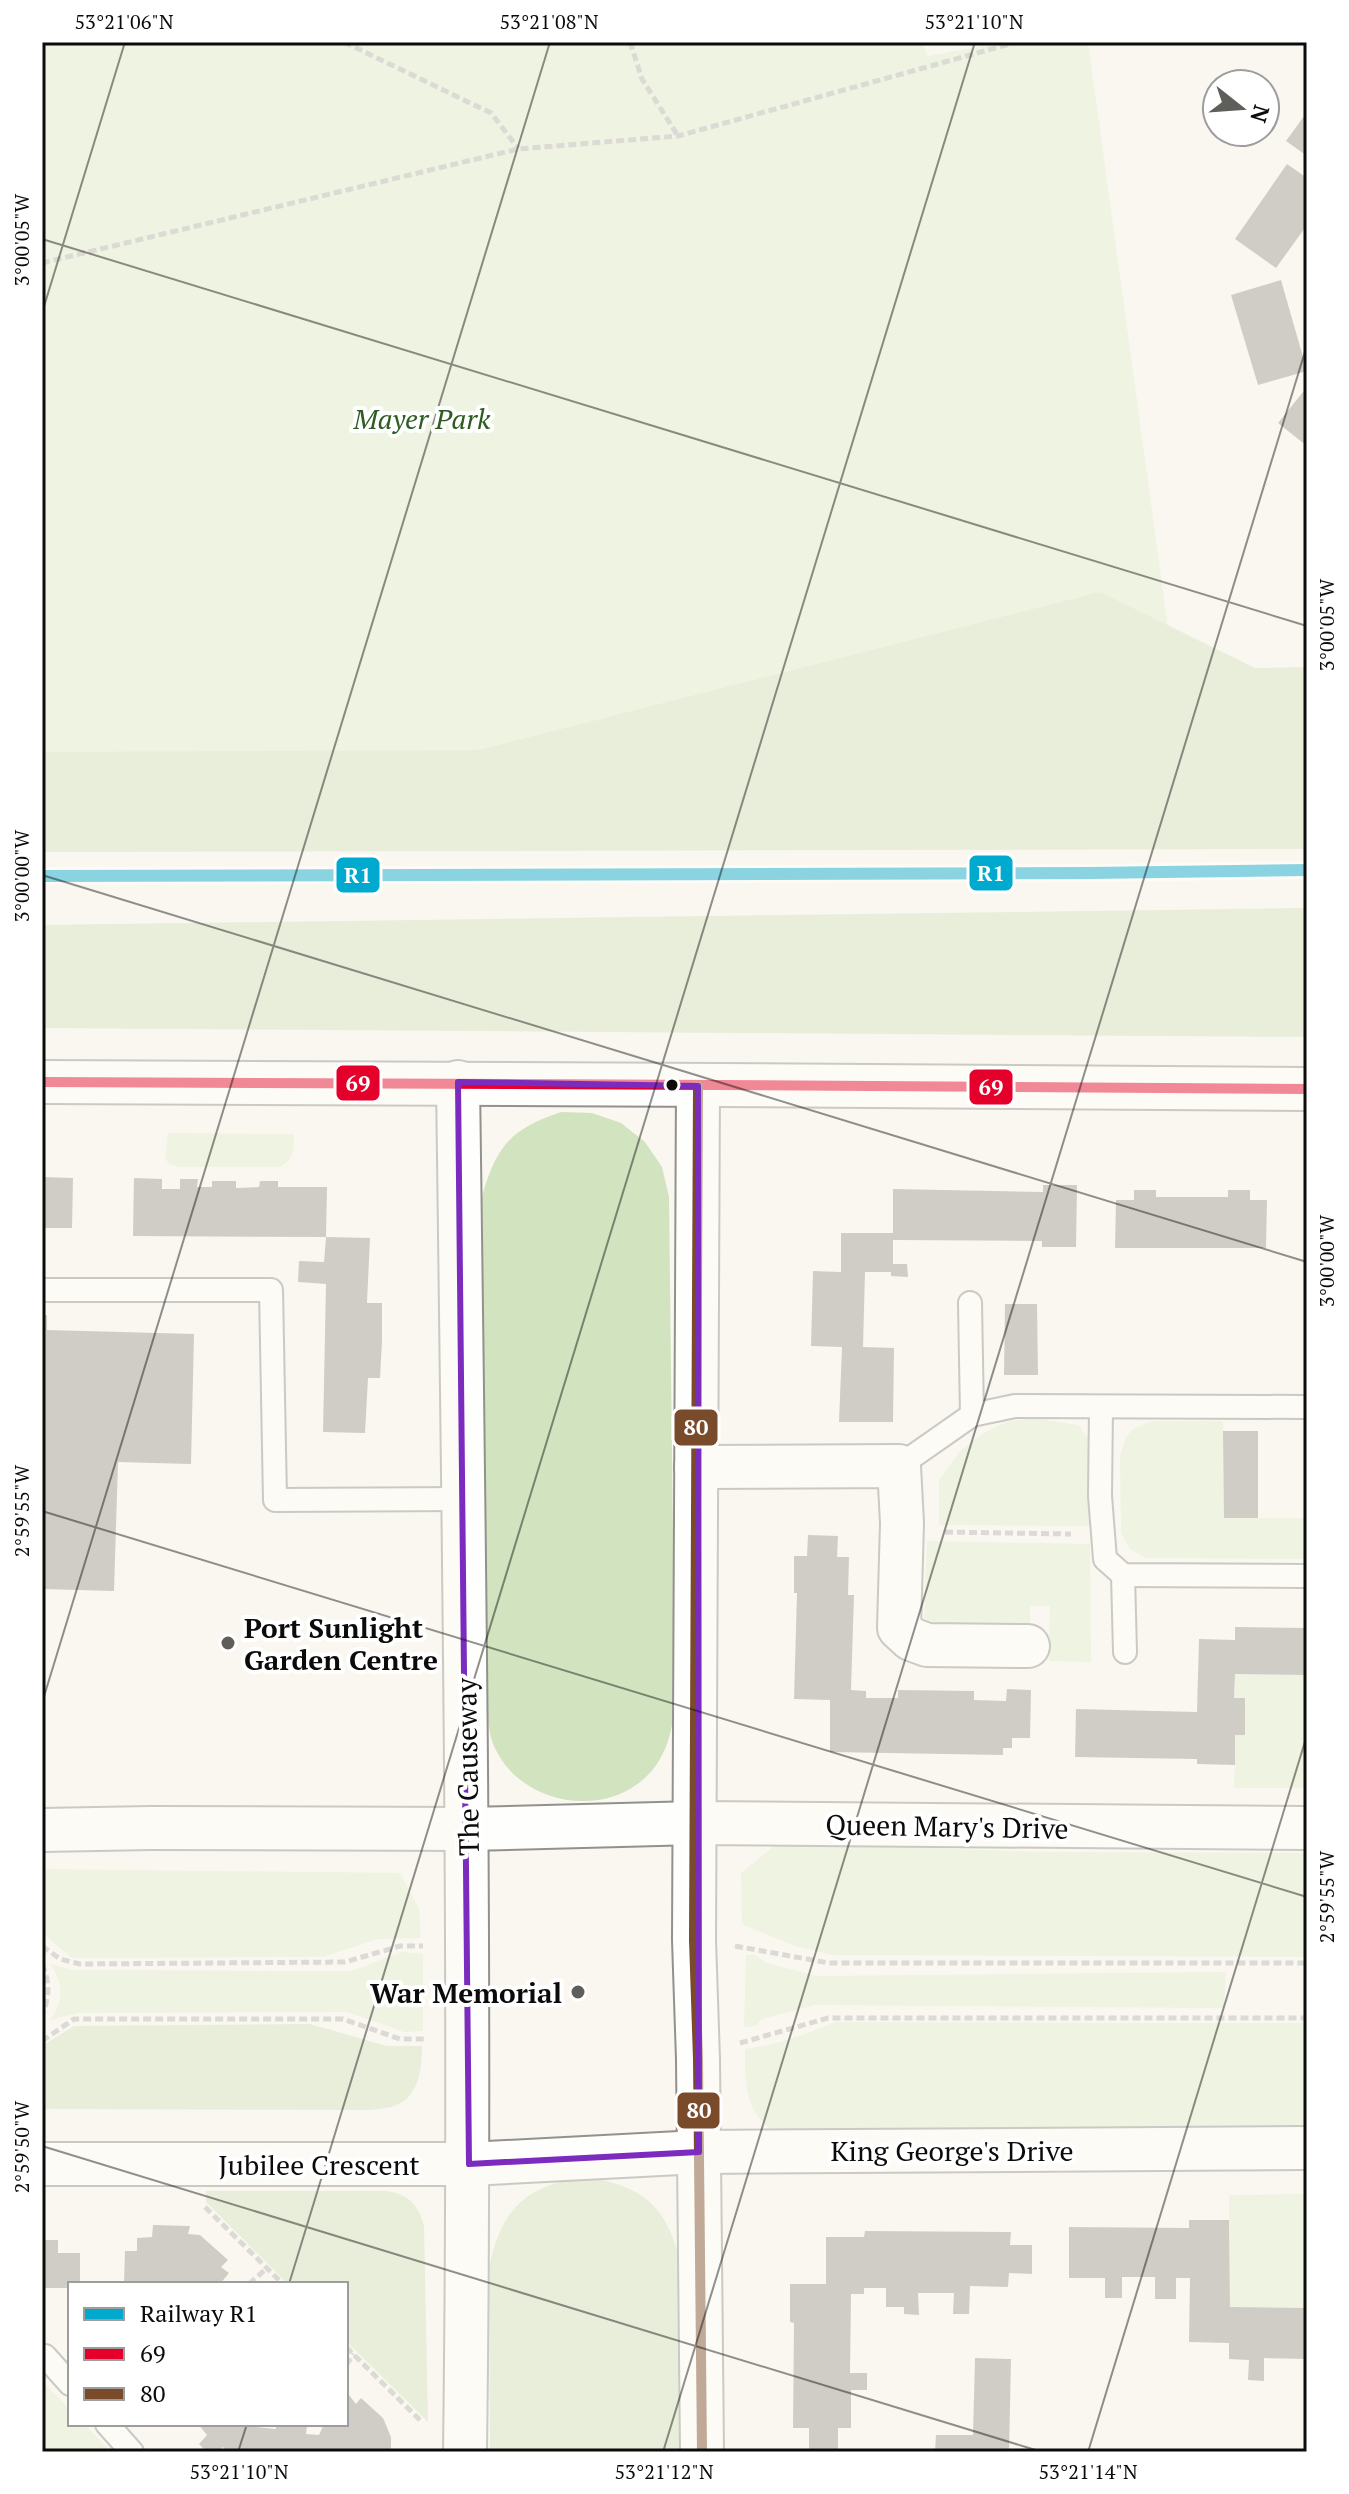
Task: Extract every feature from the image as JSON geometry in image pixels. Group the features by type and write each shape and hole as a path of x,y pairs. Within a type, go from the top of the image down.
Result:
{"street":[{"path":"42,1082 1307,1089"},
{"name":"The Causeway","path":"458,1082 468,1829 469,2164 465,2452"},
{"path":"698,1086 694,1940 702,2452"},
{"path":"696,1467 899,1466 899,1628 911,1639 927,1645 1028,1646"},
{"name":"Queen Mary's Drive","path":"468,1829 696,1823 1307,1828"},
{"path":"42,1830 468,1829"},
{"name":"King George's Drive","path":"597,2157 699,2152 1307,2148"},
{"name":"Jubilee Crescent","path":"42,2164 469,2164 597,2157"}],"lane":[{"path":"42,1290 271,1290 275,1500 464,1499"},
{"path":"970,1303 972,1415"},
{"path":"899,1466 972,1415 1015,1406 1307,1407"},
{"path":"1101,1407 1100,1496 1105,1559 1123,1575 1307,1576"},
{"path":"1123,1575 1125,1652"},
{"path":"42,2356 68,2382"},
{"path":"109,2426 132,2452"}],"path":[{"path":"344,42 491,113 518,149"},
{"path":"630,42 642,79 678,136"},
{"path":"42,263 518,149 678,136 1017,42"},
{"path":"900,1531 1102,1534"},
{"path":"694,1940 767,1950 829,1963 1307,1963"},
{"path":"42,1946 60,1959 80,1964 345,1962 400,1946 468,1946"},
{"path":"42,1964 49,1989 42,2015"},
{"path":"698,2059 743,2042 828,2018 1307,2018"},
{"path":"42,2041 74,2019 343,2019 400,2039 468,2039"},
{"path":"201,2164 201,2203 281,2282"},
{"path":"251,2282 267,2268"},
{"path":"348,2349 430,2430"},
{"path":"348,2362 354,2354"}],"highlighted area":[{"path":"458,1082 698,1086 699,2152 469,2164"}],"green space":[{"name":"Mayer Park","path":"42,42 921,42 928,56 1005,42 1088,42 1192,804 42,805"},
{"path":"1100,592 1255,668 1307,667 1307,849 42,852 42,752 479,750"},
{"path":"1307,908 1307,1037 42,1028 42,925"},
{"path":"561,1112 592,1113 621,1123 645,1142 662,1167 669,1197 675,1710 666,1747 654,1768 636,1785 616,1796 592,1801 569,1800 546,1794 525,1783 507,1767 494,1746 487,1716 482,1196 500,1151 508,1141 530,1125"},
{"path":"168,1133 294,1134 294,1144 292,1154 279,1167 179,1167 165,1159"},
{"path":"1033,1418 1078,1425 1089,1439 1090,1526 939,1525 939,1480 960,1451 982,1434 1006,1422"},
{"path":"1151,1421 1223,1421 1224,1518 1307,1518 1307,1559 1146,1558 1130,1549 1121,1533 1120,1456 1126,1437 1133,1429"},
{"path":"927,1541 1090,1544 1091,1662 1049,1661 1050,1606 1030,1606 1030,1631 935,1630 924,1623"},
{"path":"1235,1674 1307,1675 1307,1788 1234,1788 1235,1735 1245,1735 1245,1698 1234,1698"},
{"path":"778,1843 1043,1852 1307,1853 1307,1957 832,1955 795,1946 742,1924 741,1873"},
{"path":"42,1869 400,1873 419,1909 421,1938 378,1939 322,1957 72,1958 42,1933"},
{"path":"401,1952 423,1954 423,2031 404,2032 347,2012 78,2013 50,2020 60,1999 60,1985 50,1964 72,1970 352,1971"},
{"path":"746,1955 755,1955 767,1963 817,1976 1226,1972 1224,2008 815,2005 744,2027"},
{"path":"836,2022 1307,2023 1307,2129 771,2129 751,2103 746,2082 745,2049 780,2042"},
{"path":"310,2024 387,2046 422,2046 420,2073 414,2089 394,2106 368,2110 42,2109 42,2046 74,2026"},
{"path":"587,2177 626,2187 641,2195 653,2205 671,2232 682,2271 685,2452 490,2452 489,2268 494,2247 509,2215 533,2193 566,2180"},
{"path":"206,2191 386,2191 411,2202 424,2226 428,2422 348,2343 348,2282 286,2282 206,2202"},
{"path":"1307,2194 1307,2308 1230,2307 1229,2195"},
{"path":"42,2381 68,2408 68,2426 86,2426 111,2452 42,2452"}],"building":[{"path":"1307,112 1307,156 1286,141"},
{"path":"1287,164 1307,178 1307,225 1276,268 1235,239"},
{"path":"1281,280 1307,371 1258,385 1231,295"},
{"path":"1307,387 1307,446 1278,423"},
{"path":"42,1177 73,1178 72,1228 42,1228"},
{"path":"134,1178 162,1179 162,1189 180,1189 180,1179 198,1179 197,1187 212,1187 212,1181 236,1181 236,1188 259,1187 260,1181 278,1181 278,1187 327,1187 326,1237 133,1236"},
{"path":"1043,1185 1077,1185 1076,1247 1042,1247 1042,1241 893,1240 893,1264 907,1264 908,1277 891,1276 891,1272 865,1272 863,1347 894,1348 893,1422 839,1422 842,1347 811,1346 813,1271 841,1272 841,1233 893,1233 893,1189 1043,1192"},
{"path":"1134,1190 1156,1190 1156,1197 1228,1197 1228,1190 1250,1190 1250,1200 1267,1200 1266,1248 1115,1248 1116,1200 1134,1200"},
{"path":"326,1237 370,1238 367,1303 382,1303 382,1341 380,1378 368,1378 365,1433 323,1432 326,1284 298,1282 299,1261 324,1262"},
{"path":"1005,1304 1037,1304 1038,1375 1004,1375"},
{"path":"42,1315 47,1315 47,1330 194,1334 191,1464 118,1462 114,1591 42,1589 42,1461 45,1461 45,1445 42,1445"},
{"path":"1223,1431 1258,1431 1258,1518 1224,1518"},
{"path":"808,1535 838,1536 837,1557 849,1557 848,1595 854,1595 851,1690 866,1691 866,1698 898,1698 898,1690 974,1691 974,1700 1006,1701 1007,1689 1031,1690 1030,1738 1012,1738 1012,1748 1003,1748 1003,1755 830,1752 830,1700 794,1699 797,1593 794,1593 794,1556 807,1556"},
{"path":"1235,1627 1307,1628 1307,1675 1235,1674 1234,1698 1245,1698 1245,1735 1235,1735 1235,1765 1197,1764 1197,1759 1075,1757 1076,1709 1197,1712 1199,1639 1235,1640"},
{"path":"1189,2220 1229,2220 1230,2307 1307,2308 1307,2359 1264,2358 1264,2381 1248,2380 1249,2360 1229,2359 1229,2343 1189,2342 1190,2278 1176,2278 1176,2299 1155,2299 1155,2277 1122,2277 1122,2298 1105,2298 1105,2278 1069,2278 1069,2227 1189,2228"},
{"path":"153,2225 190,2226 188,2234 200,2235 228,2260 221,2267 229,2273 222,2282 124,2282 125,2251 137,2251 137,2238 152,2237"},
{"path":"865,2231 1011,2232 1010,2245 1032,2245 1032,2274 1009,2273 1008,2287 970,2286 969,2314 953,2314 954,2293 918,2293 919,2315 904,2314 904,2307 886,2307 886,2288 864,2288 864,2294 851,2294 850,2373 867,2373 867,2390 851,2390 851,2428 838,2428 838,2449 809,2449 809,2428 793,2428 794,2323 790,2322 790,2284 826,2284 826,2237 864,2237"},
{"path":"42,2240 58,2240 58,2253 80,2253 80,2282 68,2282 68,2288 42,2288"},
{"path":"975,2358 1011,2359 1009,2452 935,2452 936,2435 973,2435"},
{"path":"348,2396 356,2404 361,2398 383,2418 391,2437 391,2452 227,2452 223,2447 217,2452 207,2452 199,2444 207,2435 200,2426 276,2429 276,2426 307,2426 306,2434 319,2435 323,2426 348,2426"}],"rail line":[{"name":"R1","path":"42,876 1307,870"}],"transit line":[{"name":"69","path":"42,1082 1307,1089"},
{"name":"80","path":"698,1086 694,1940 702,2452"}],"place":[{"name":"Port Sunlight Garden Centre","path":"228,1643"},
{"name":"War Memorial","path":"578,1992"}]}
